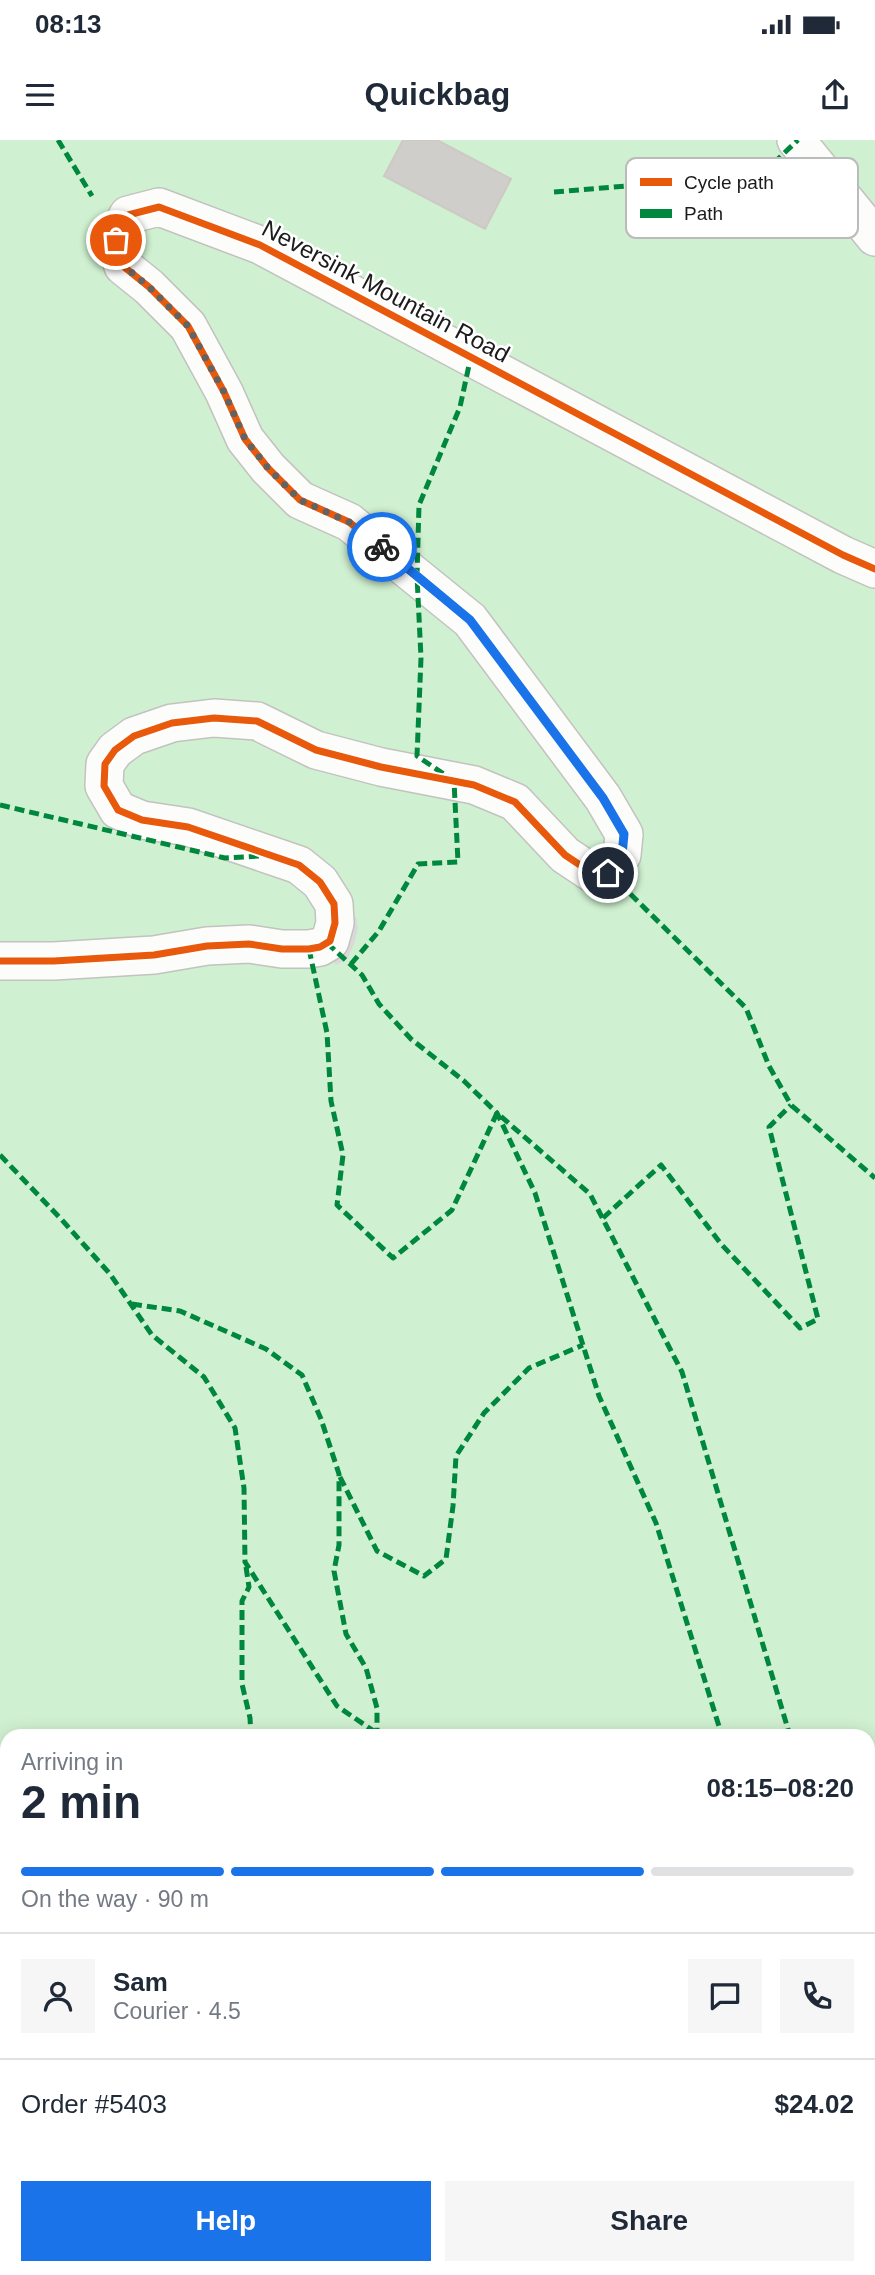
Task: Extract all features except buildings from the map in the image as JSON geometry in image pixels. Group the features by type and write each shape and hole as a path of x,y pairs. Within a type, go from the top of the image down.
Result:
{"street":[{"path":"796,140 811,158"},
{"name":"Neversink Mountain Road","path":"0,961 54,961 154,955 207,946 239,944 309,949 330,941 335,923 334,904 320,882 299,865 188,827 142,820 118,810 104,786 105,764 114,750 134,736 172,723 214,718 257,721 316,750 381,767 474,785 515,802 565,855 592,873 608,873 622,855 624,834 603,798 470,620 349,522 300,500 268,468 245,439 224,392 188,326 123,265 116,240 128,215 159,206 260,245 843,555 875,569"},
{"path":"858,216 875,237"}],"green space":[{"path":"0,140 875,140 875,1729 0,1729"}],"shaded area":[{"path":"356,917 358,928 348,958 336,965 328,951 340,919"}],"marked path":[{"path":"58,140 92,196"},
{"path":"779,158 798,140"},
{"path":"554,192 626,186"},
{"path":"351,964 379,931 418,864 458,862 454,781 417,756 421,658 417,576 419,505 460,407 471,356"},
{"path":"0,805 225,858 260,856"},
{"path":"609,873 746,1008 769,1066 791,1105 875,1178"},
{"path":"327,943 362,975 379,1004 411,1039 464,1081 497,1113 535,1193 599,1396 656,1523 720,1729"},
{"path":"309,949 327,1033 331,1101 343,1155 337,1205 393,1258 452,1210 497,1113 590,1194 682,1372 788,1729"},
{"path":"603,1218 661,1165 721,1244 800,1328 818,1319 769,1127 791,1105"},
{"path":"0,1155 110,1274 152,1335 204,1377 235,1428 244,1488 245,1562 337,1706 371,1729"},
{"path":"132,1304 180,1311 266,1349 302,1375 321,1419 339,1474 339,1545 334,1571 346,1634 366,1668 377,1708 377,1729"},
{"path":"340,1477 377,1551 424,1576 446,1559 456,1456 484,1413 529,1368 583,1345"},
{"path":"246,1567 249,1587 242,1601 242,1684 251,1729"}],"cycle path":[{"path":"0,961 54,961 154,955 207,946 249,944 282,949 309,949 330,941 335,923 334,904 320,882 299,865 188,827 142,820 118,810 104,786 105,764 115,750 134,736 172,723 214,718 257,721 316,750 381,767 474,785 515,802 565,855 592,873 609,873 622,855 624,834 603,798 470,620 349,522 300,500 268,468 245,439 224,392 188,326 149,287 123,266 115,240 128,215 159,207 260,245 843,555 875,569"}],"way so far":[{"path":"116,240 123,265 188,326 224,392 245,439 268,468 300,500 349,522 382,547"}],"route":[{"path":"382,547 470,620 603,798 624,834 622,855 608,873"}]}
